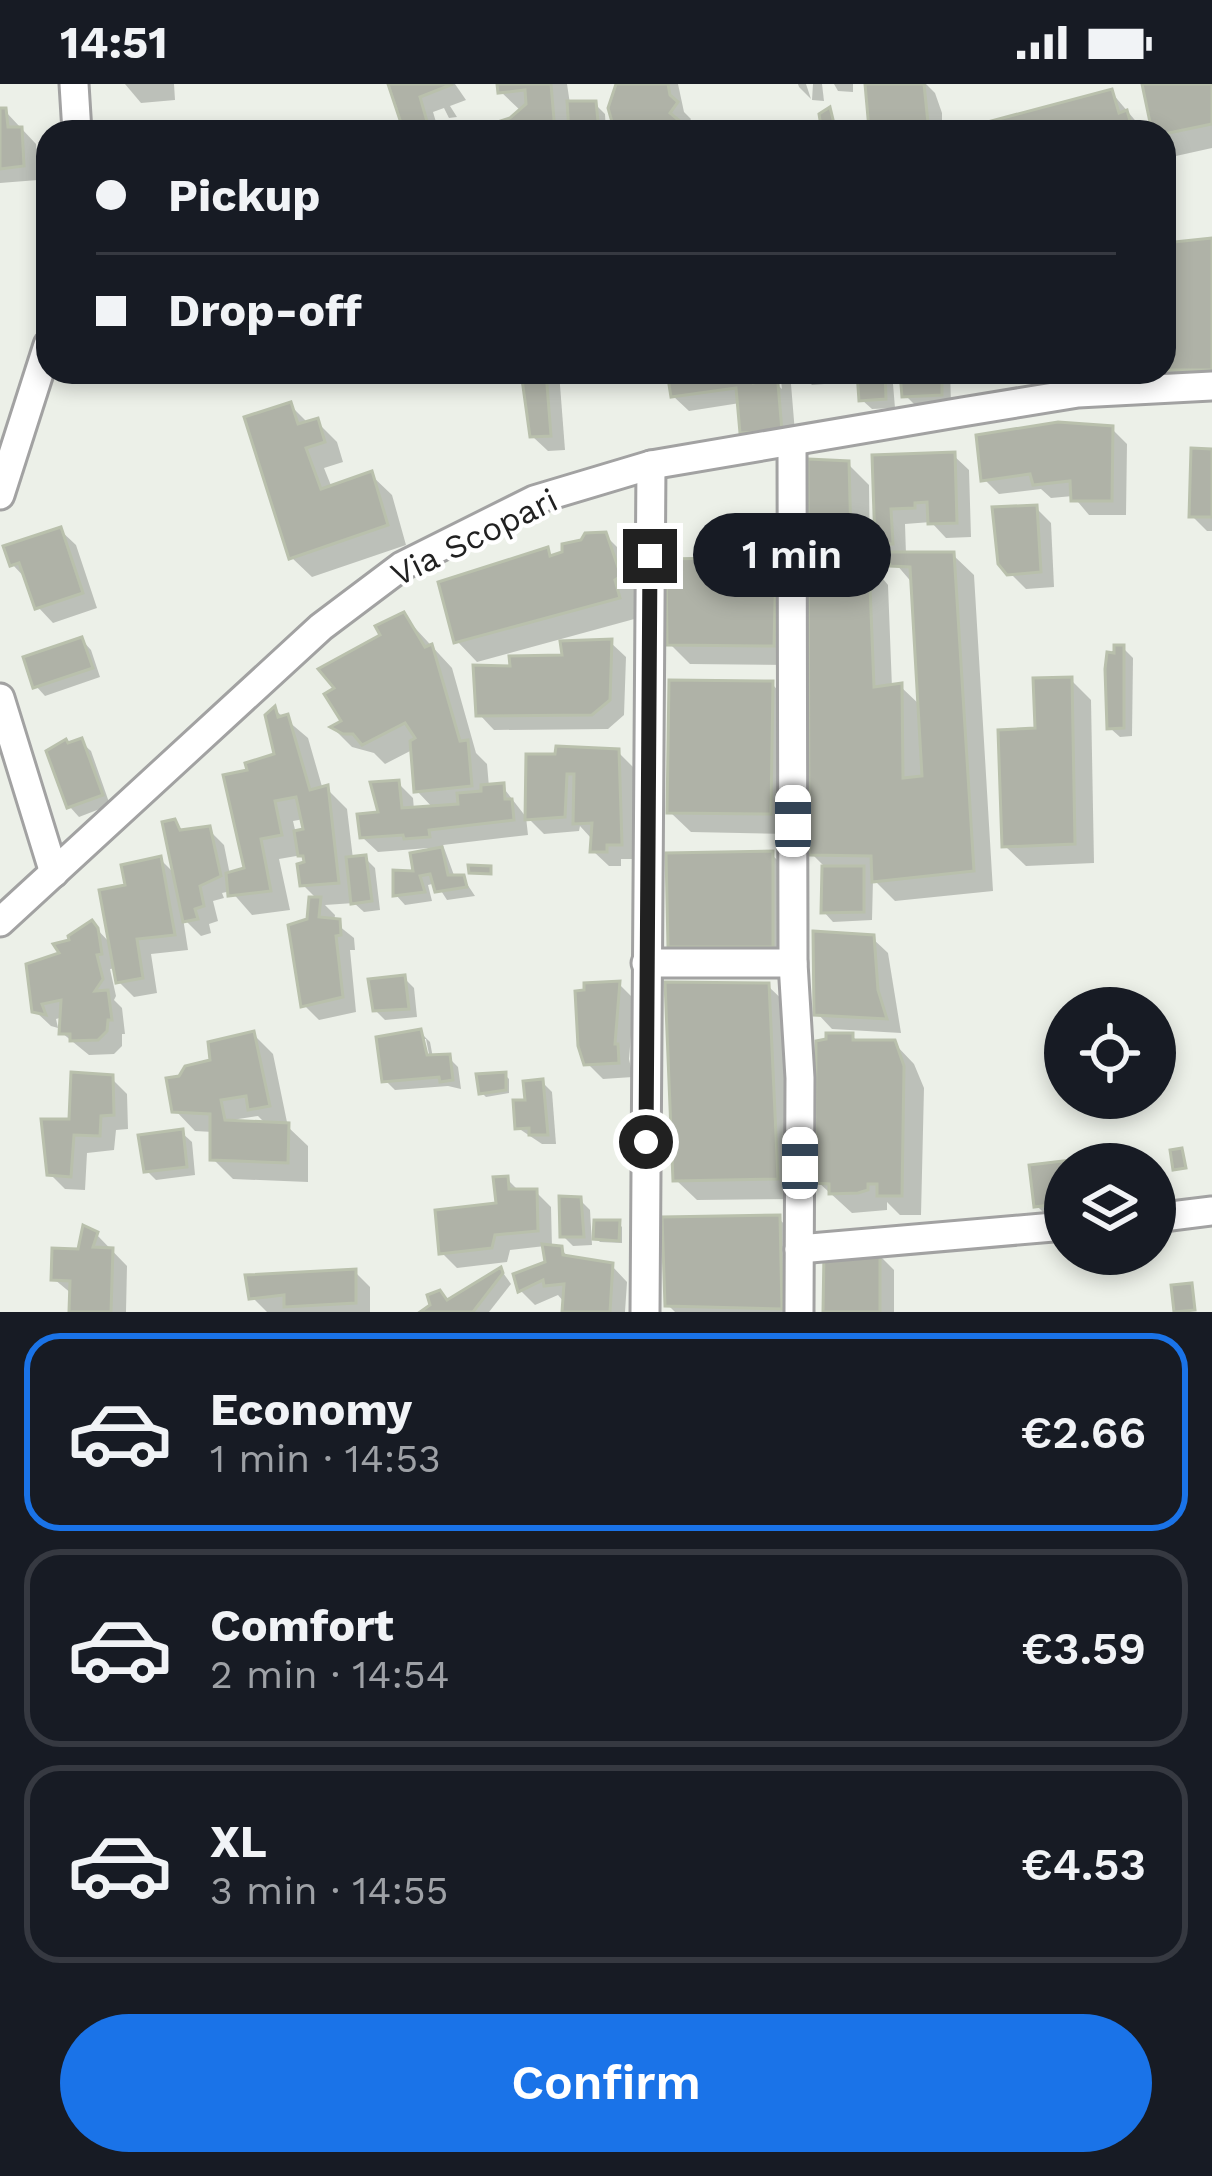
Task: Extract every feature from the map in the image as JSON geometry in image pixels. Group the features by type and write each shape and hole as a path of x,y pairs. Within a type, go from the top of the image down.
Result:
{"street":[{"path":"74,84 76,120"},
{"path":"0,495 36,382"},
{"name":"Via Scopari","path":"0,922 321,627 402,566 534,500 651,465 1078,393 1212,386"},
{"path":"793,443 793,963 800,1078 800,1312"},
{"path":"645,1312 651,465"},
{"path":"0,698 55,873"},
{"path":"646,963 793,963"},
{"path":"1176,1215 1212,1211"},
{"path":"799,1250 1044,1228"}],"building":[{"path":"388,84 453,84 420,97 427,120 400,120"},
{"path":"497,84 551,84 554,120 504,120 526,104 525,90 498,93"},
{"path":"616,84 668,84 678,102 670,113 678,120 611,120 608,108"},
{"path":"865,84 924,84 928,120 868,120"},
{"path":"1142,84 1212,84 1212,124 1176,132 1176,120 1150,120"},
{"path":"1112,89 1119,113 1127,110 1130,120 995,120"},
{"path":"567,101 596,101 598,120 568,120"},
{"path":"830,107 833,120 820,120 819,114"},
{"path":"0,108 6,108 8,127 22,127 24,166 0,169"},
{"path":"1212,238 1212,370 1176,370 1176,242"},
{"path":"523,384 547,384 551,436 530,437"},
{"path":"669,384 778,384 782,431 740,433 736,388 671,397"},
{"path":"858,384 885,384 886,399 859,401"},
{"path":"901,384 942,384 942,395 902,397"},
{"path":"291,402 298,424 318,418 325,442 306,448 321,489 372,471 388,525 289,559 244,417"},
{"path":"1058,422 1113,426 1112,501 1071,501 1070,481 1033,485 1030,474 981,481 976,435"},
{"path":"1191,448 1212,449 1212,517 1189,517"},
{"path":"955,452 957,523 928,524 927,502 891,509 893,544 875,544 872,455"},
{"path":"808,459 849,461 851,540 858,548 858,561 869,561 874,687 902,683 903,778 922,776 910,567 890,566 888,552 954,552 974,871 872,882 871,856 809,855"},
{"path":"1037,505 1041,572 1007,575 998,564 992,507"},
{"path":"61,527 83,593 35,609 19,563 10,566 3,546"},
{"path":"606,532 621,576 615,580 620,598 454,643 438,582 548,547 550,556 562,552 562,544 581,540 585,533"},
{"path":"776,557 774,646 667,645 666,559"},
{"path":"404,612 425,647 432,644 460,741 468,740 472,786 414,792 410,741 415,738 405,723 362,745 353,734 330,727 341,721 324,694 334,688 318,669 380,635 375,626"},
{"path":"82,637 93,668 33,688 23,657"},
{"path":"612,639 610,700 592,715 476,716 473,665 510,666 509,656 562,655 560,641"},
{"path":"1114,645 1124,645 1124,728 1107,729 1105,669 1107,652 1114,653"},
{"path":"1072,677 1075,844 1002,847 998,730 1035,728 1033,678"},
{"path":"669,680 773,681 771,814 667,813"},
{"path":"275,706 278,717 288,714 310,790 328,785 339,883 300,886 297,864 304,862 298,856 294,831 303,829 296,797 275,801 282,835 261,839 271,891 228,896 226,873 244,868 223,775 247,770 245,763 274,754 265,715"},
{"path":"82,738 103,795 67,808 46,751 66,739 68,743"},
{"path":"556,746 619,749 622,845 607,845 607,852 590,852 592,823 573,824 574,774 567,774 565,817 525,820 526,754 555,754"},
{"path":"399,780 402,808 458,804 457,793 504,783 514,820 429,830 430,837 360,838 357,814 378,812 370,782"},
{"path":"175,819 180,830 210,826 221,876 200,886 204,906 195,909 198,919 183,922 162,822"},
{"path":"442,847 448,875 464,875 467,887 435,892 430,874 420,876 425,892 393,896 393,870 413,871 410,853"},
{"path":"773,851 773,947 668,947 666,853"},
{"path":"366,855 372,901 351,904 346,857"},
{"path":"161,856 175,935 137,939 143,978 116,983 99,890 125,885 121,865"},
{"path":"468,865 491,866 491,874 469,873"},
{"path":"822,866 864,866 864,912 821,913"},
{"path":"309,897 321,897 319,917 340,919 341,935 336,936 343,997 301,1007 288,925 307,919"},
{"path":"92,920 102,954 97,955 103,979 95,991 108,990 112,1020 98,1040 70,1041 70,1034 59,1034 61,1000 42,1004 46,1015 32,1012 26,964 59,953 53,944 69,940 68,936"},
{"path":"813,931 874,935 878,990 887,1019 814,1015"},
{"path":"405,975 409,1009 373,1011 368,979"},
{"path":"620,981 615,1044 619,1063 584,1065 578,1046 575,991 584,990 584,983"},
{"path":"665,982 769,983 778,1179 673,1181"},
{"path":"421,1029 427,1055 450,1054 453,1080 382,1082 376,1037"},
{"path":"254,1031 270,1106 248,1110 246,1096 221,1100 225,1120 289,1123 288,1163 210,1160 210,1114 172,1112 166,1078 179,1076 185,1066 210,1060 208,1042"},
{"path":"826,1033 853,1033 853,1040 895,1040 904,1066 902,1196 877,1196 877,1184 868,1184 868,1190 858,1193 829,1194 829,1184 815,1183 816,1041 826,1039"},
{"path":"71,1072 113,1075 114,1115 101,1116 100,1136 74,1135 71,1177 47,1175 41,1119 69,1119"},
{"path":"506,1072 506,1090 479,1094 476,1074"},
{"path":"543,1079 548,1135 529,1135 529,1128 515,1129 513,1100 525,1100 523,1081"},
{"path":"183,1129 187,1167 144,1172 138,1135"},
{"path":"1182,1148 1186,1168 1176,1170 1176,1149"},
{"path":"1044,1163 1044,1206 1034,1207 1029,1165"},
{"path":"508,1176 509,1189 537,1189 538,1231 495,1235 492,1248 439,1254 435,1210 496,1203 493,1177"},
{"path":"559,1196 581,1197 584,1237 560,1237"},
{"path":"780,1215 782,1309 665,1306 662,1217"},
{"path":"594,1220 620,1220 619,1241 593,1239"},
{"path":"83,1225 98,1232 93,1247 113,1248 111,1312 69,1312 70,1281 51,1280 52,1248 78,1249"},
{"path":"542,1244 562,1246 563,1255 613,1263 610,1312 562,1312 564,1284 544,1286 543,1280 518,1292 513,1274 545,1262"},
{"path":"824,1252 880,1252 880,1312 823,1312"},
{"path":"501,1267 503,1273 473,1312 420,1312 430,1305 427,1295 440,1290 447,1300"},
{"path":"356,1269 356,1303 284,1307 284,1295 249,1299 245,1275"},
{"path":"1192,1283 1195,1310 1174,1312 1171,1285"}],"route":[{"path":"646,1142 650,556"}]}
